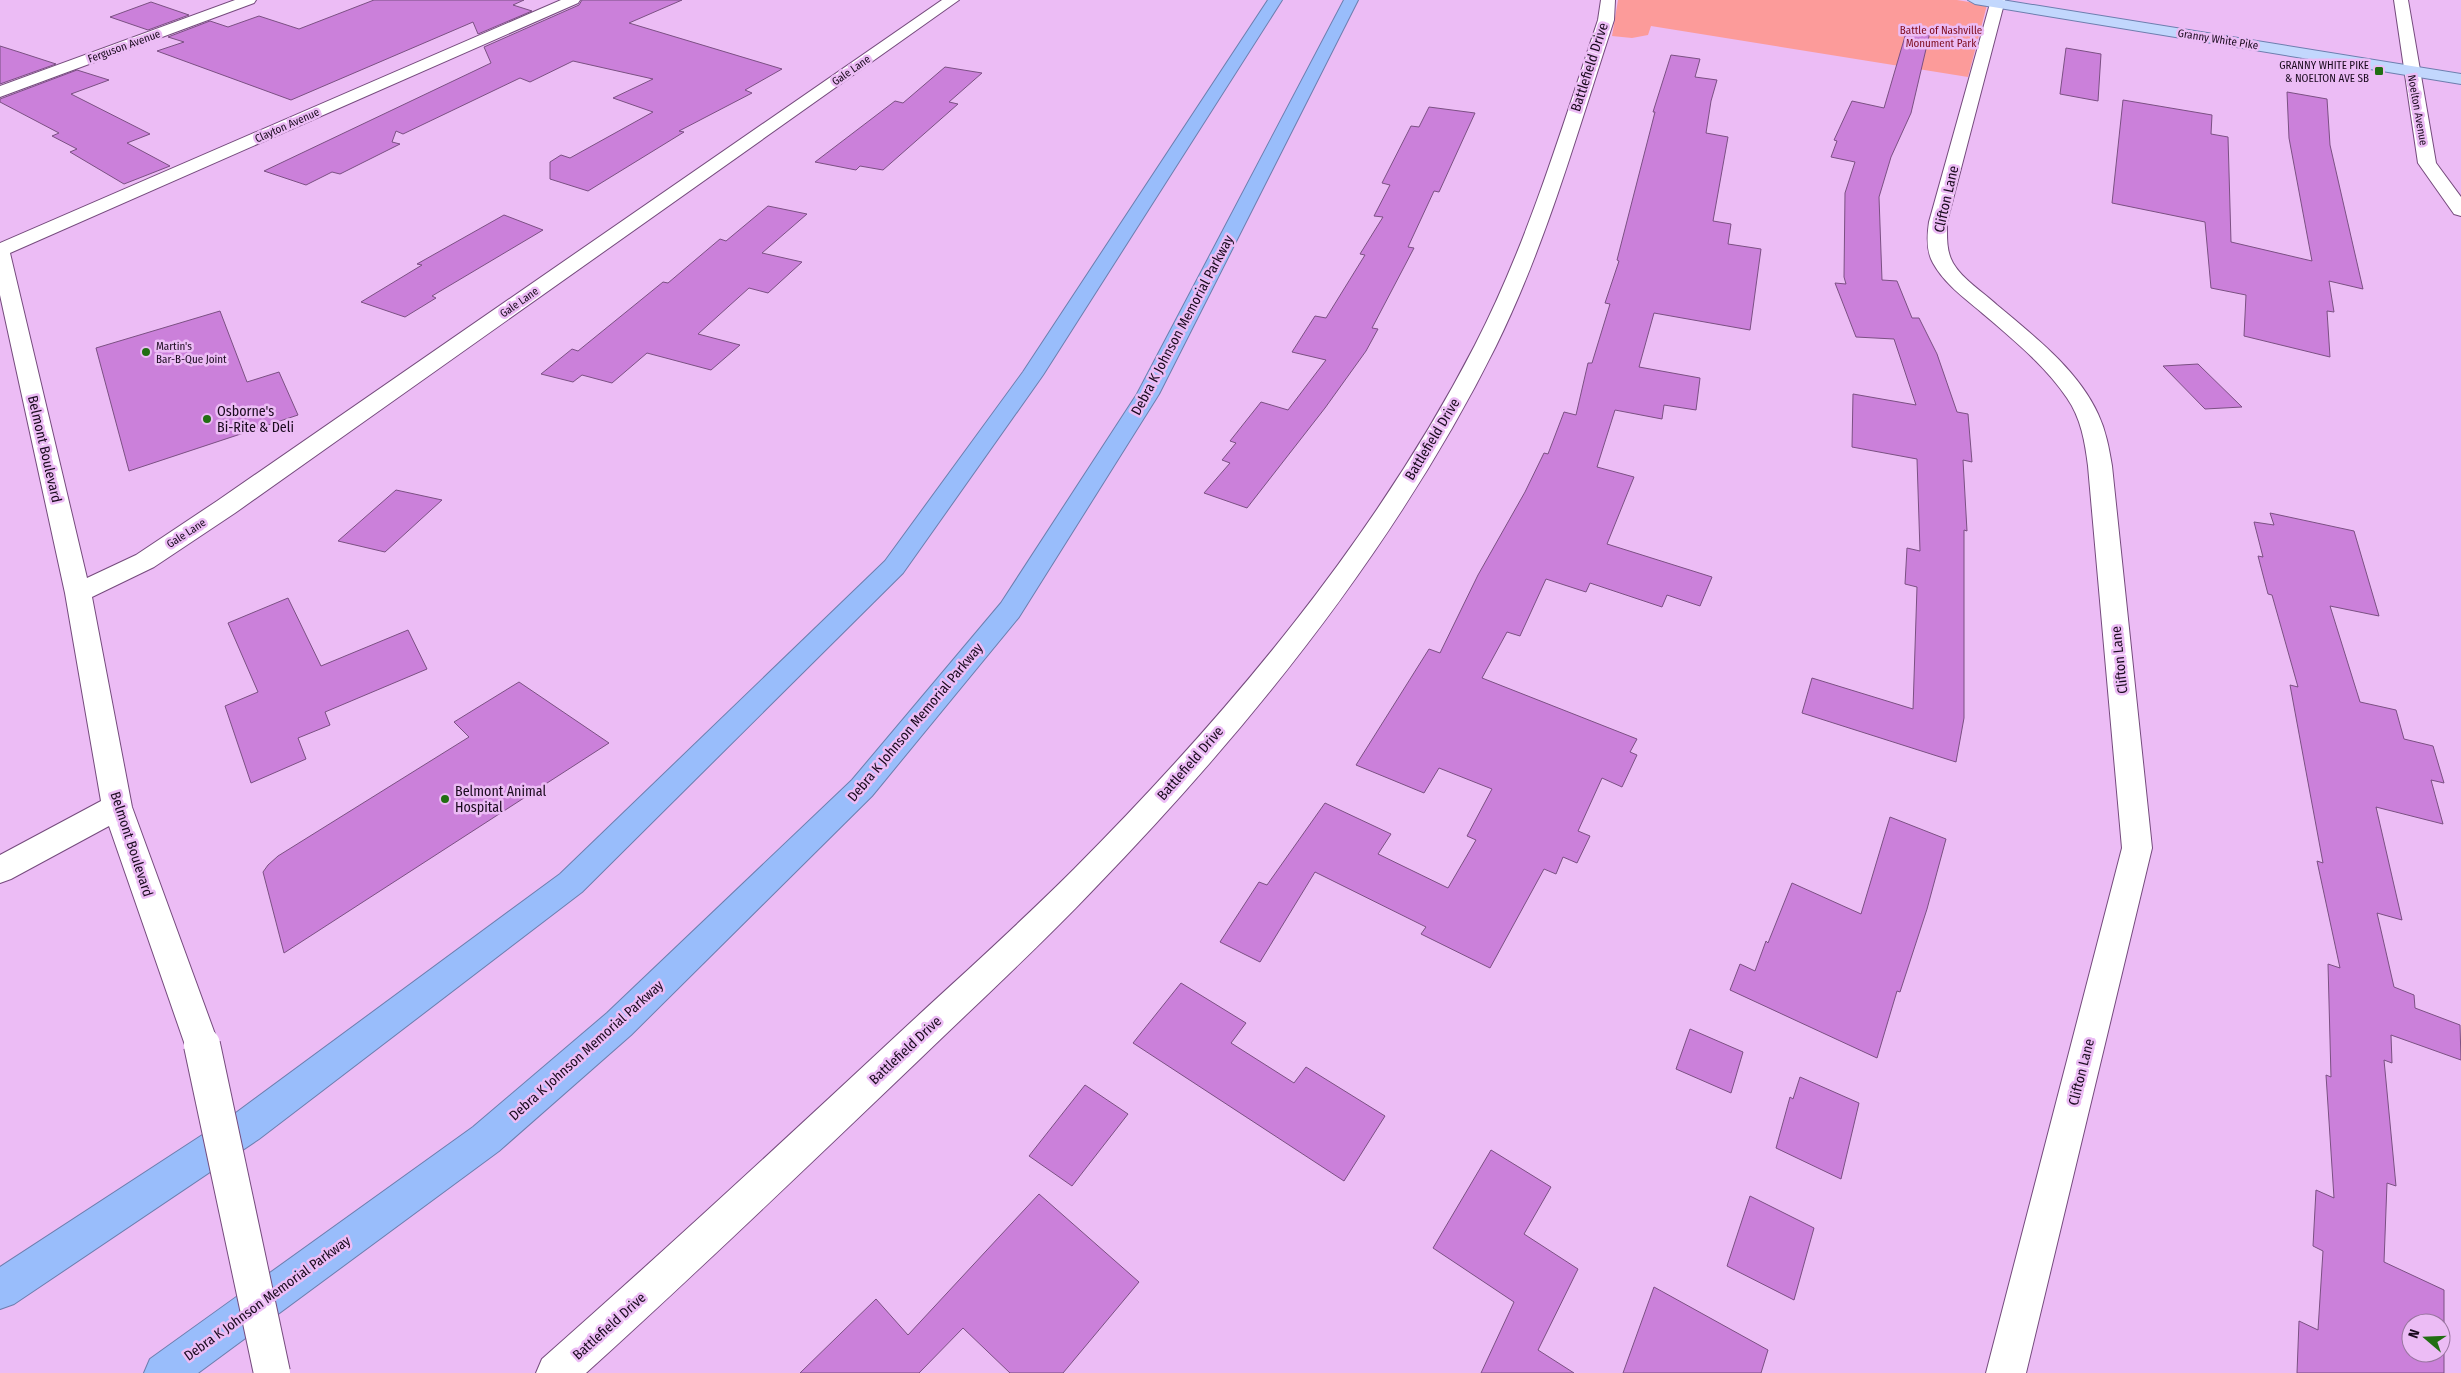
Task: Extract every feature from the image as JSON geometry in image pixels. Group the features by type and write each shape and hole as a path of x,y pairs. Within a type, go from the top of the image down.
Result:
{"highway":[{"path":"0,1290 246,1127 571,883 894,567 1032,375 1275,0"},
{"name":"Debra K Johnson Memorial Parkway","path":"164,1373 486,1139 619,1024 862,788 1010,610 1148,394 1351,0"}],"main road":[{"name":"Granny White Pike","path":"1990,1 2461,79"}],"street":[{"name":"Ferguson Avenue","path":"0,92 249,0"},
{"name":"Clayton Avenue","path":"0,251 574,0"},
{"name":"Gale Lane","path":"78,593 145,561 226,507 952,0"},
{"name":"Battlefield Drive","path":"556,1373 749,1196 1082,880 1205,747 1328,596 1390,506 1431,442 1497,320 1513,286 1543,205 1606,20 1608,0"},
{"name":"Noelton Avenue","path":"2401,0 2427,163 2461,210"},
{"name":"Clifton Lane","path":"1990,1 1987,33 1979,74 1938,222 1936,242 1942,261 1952,275 2016,333 2072,389 2087,414 2095,433 2100,466 2137,848 2006,1373"},
{"name":"Belmont Boulevard","path":"0,251 78,593 117,807 202,1045 272,1373"},
{"path":"0,870 117,807"}],"green space":[{"name":"Battle of Nashville Monument Park","path":"1618,0 1957,0 1987,5 1968,77 1651,26 1648,35 1632,38 1612,36"}],"building":[{"path":"374,0 524,0 513,5 532,11 478,34 473,22 291,100 157,51 184,42 168,37 210,21 228,27 259,16 299,29"},
{"path":"582,0 682,0 629,23 782,69 745,90 752,93 679,131 684,132 588,191 550,179 550,162 561,155 570,158 653,112 613,98 653,79 573,61 530,82 520,78 403,134 396,131 392,142 400,144 340,174 332,172 306,185 264,171 491,63 484,47 579,5"},
{"path":"151,2 189,15 148,30 110,17"},
{"path":"1908,26 1930,32 1911,113 1891,157 1879,197 1882,280 1897,281 1912,318 1919,318 1937,354 1957,412 1968,414 1972,462 1963,460 1967,531 1964,530 1964,718 1956,762 1802,713 1812,678 1913,709 1917,587 1905,584 1907,548 1920,551 1917,459 1852,447 1853,394 1916,405 1894,339 1856,337 1835,283 1846,284 1844,277 1845,193 1855,162 1831,157 1837,141 1834,140 1852,101 1884,108"},
{"path":"0,46 19,52 56,64 0,84"},
{"path":"2066,48 2101,54 2098,101 2060,94"},
{"path":"1671,55 1700,59 1695,77 1717,80 1711,101 1706,133 1728,137 1713,221 1731,224 1728,244 1761,249 1750,330 1654,313 1639,367 1700,378 1696,410 1664,405 1662,419 1615,410 1597,467 1634,477 1607,544 1712,577 1700,606 1667,595 1662,607 1590,583 1586,592 1546,579 1520,636 1507,632 1482,678 1637,739 1630,752 1637,755 1622,787 1602,778 1578,831 1590,836 1577,863 1563,857 1556,874 1544,869 1490,968 1421,934 1426,927 1315,872 1260,962 1220,942 1259,882 1267,885 1325,803 1391,834 1378,854 1448,888 1476,840 1467,836 1492,789 1439,768 1424,793 1356,765 1429,649 1440,653 1478,575 1525,492 1544,453 1548,454 1564,412 1576,415 1588,363 1592,363 1610,304 1605,303 1619,261 1617,260 1655,112 1653,112"},
{"path":"945,67 982,73 949,102 958,104 883,170 860,166 856,170 815,162 895,101 903,103"},
{"path":"77,70 109,80 71,94 150,134 127,143 170,166 124,184 70,152 77,149 52,136 59,133 0,102 0,99"},
{"path":"2287,92 2327,99 2330,145 2363,289 2329,281 2334,312 2327,311 2330,357 2244,336 2246,295 2211,288 2205,222 2112,203 2123,100 2212,115 2211,134 2228,137 2231,242 2312,261 2289,138"},
{"path":"1429,107 1475,113 1439,192 1434,191 1408,247 1414,248 1372,328 1378,329 1366,351 1325,408 1247,508 1204,493 1230,463 1222,460 1236,443 1230,441 1261,402 1288,410 1326,360 1292,352 1315,316 1326,318 1365,255 1360,254 1383,217 1374,216 1390,185 1382,183 1411,126 1419,127"},
{"path":"768,206 807,214 762,253 802,262 768,293 749,288 698,334 740,345 711,370 647,353 612,383 582,375 573,382 541,374 572,349 578,351 663,282 668,283 720,239 726,241"},
{"path":"504,215 543,230 432,296 436,298 405,317 361,302 422,265 417,264"},
{"path":"220,311 247,382 279,372 298,415 129,471 96,348"},
{"path":"2198,364 2242,407 2205,409 2163,366"},
{"path":"396,490 442,500 385,552 338,541"},
{"path":"2270,513 2354,531 2379,616 2330,606 2360,702 2396,710 2404,739 2433,746 2444,783 2431,780 2443,824 2376,807 2402,920 2377,913 2394,987 2414,995 2415,1008 2460,1025 2461,1060 2391,1035 2392,1063 2384,1060 2396,1186 2387,1183 2384,1262 2444,1290 2444,1313 2401,1313 2401,1363 2444,1363 2444,1373 2297,1373 2299,1321 2318,1330 2323,1251 2313,1246 2316,1190 2334,1198 2326,1075 2331,1077 2328,964 2340,968 2317,861 2323,863 2290,685 2298,687 2272,595 2268,594 2258,556 2263,557 2254,522 2274,525"},
{"path":"288,598 321,666 408,630 427,669 325,712 330,725 298,738 306,759 251,783 225,706 258,692 228,623"},
{"name":"Belmont Animal Hospital","path":"519,682 609,743 284,953 263,872 268,865 278,856 469,737 454,722"},
{"path":"1890,817 1946,839 1927,909 1900,992 1897,991 1877,1058 1730,990 1740,964 1755,971 1792,883 1861,914"},
{"path":"1181,983 1246,1023 1231,1043 1294,1083 1306,1067 1385,1116 1344,1181 1133,1043"},
{"path":"1690,1029 1743,1052 1731,1093 1676,1069"},
{"path":"1800,1077 1859,1103 1841,1179 1776,1148 1790,1097 1793,1099"},
{"path":"1085,1085 1128,1114 1072,1186 1029,1156"},
{"path":"1491,1150 1551,1187 1524,1234 1578,1269 1538,1350 1574,1373 1481,1373 1514,1302 1433,1248"},
{"path":"1039,1194 1139,1282 1063,1373 1010,1373 963,1328 919,1373 800,1373 876,1299 908,1335"},
{"path":"1750,1196 1814,1228 1794,1300 1727,1266"},
{"path":"1654,1287 1768,1350 1761,1373 1623,1373"}],"place":[{"name":"GRANNY WHITE PIKE & NOELTON AVE SB","path":"2379,71"},
{"name":"Martin's Bar-B-Que Joint","path":"146,352"},
{"name":"Osborne's Bi-Rite & Deli","path":"207,419"},
{"name":"Belmont Animal Hospital","path":"445,799"}]}
